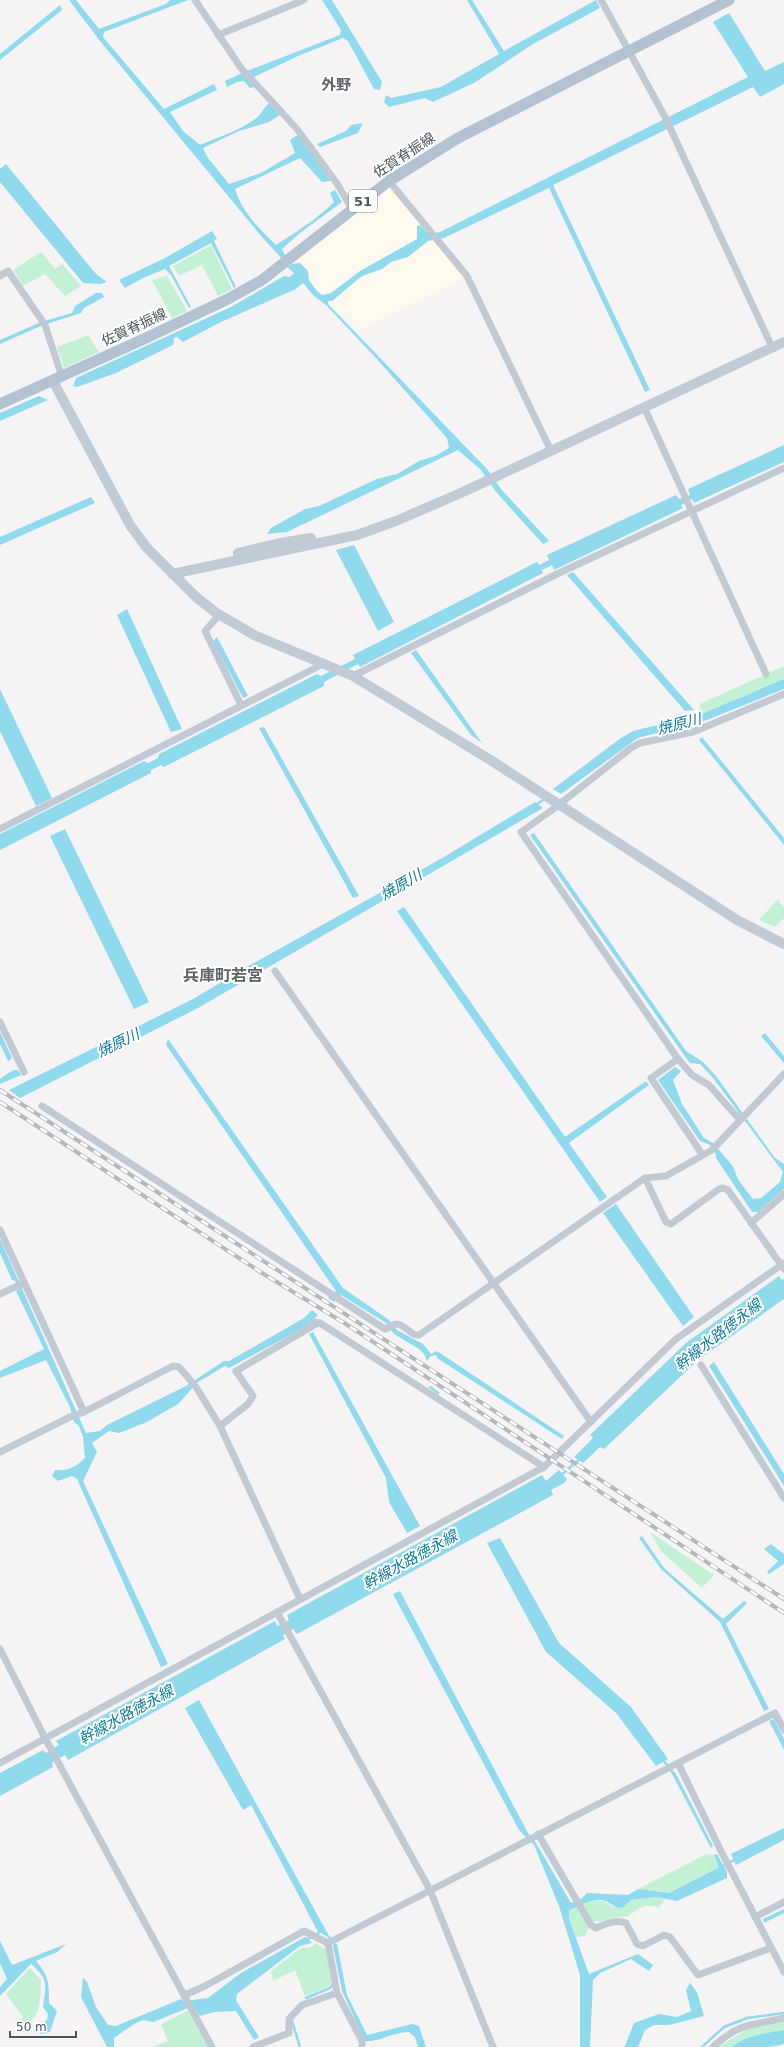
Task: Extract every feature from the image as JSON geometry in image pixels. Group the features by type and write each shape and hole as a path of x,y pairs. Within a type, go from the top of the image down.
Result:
{"main road":[{"name":"佐賀脊振線","path":"0,404 58,385 228,299 262,280 389,181 458,138 729,0"}],"street":[{"path":"196,0 241,68 298,129 336,182 352,209"},
{"path":"218,35 304,0"},
{"path":"603,3 671,130 772,347"},
{"path":"389,181 442,243 467,276 551,451"},
{"path":"0,276 8,271 44,323 58,385 130,525 147,548 196,597 219,615 254,635 349,674 438,727 737,920 784,944"},
{"path":"172,574 188,566 280,543 372,529 396,521 496,477 784,342"},
{"path":"644,407 766,674"},
{"path":"349,674 557,574 784,468"},
{"path":"219,615 205,631 241,705"},
{"path":"0,829 241,705 329,665"},
{"path":"740,1120 709,1084 692,1075 678,1059 520,832 558,805 631,748 640,743 693,732 784,694"},
{"path":"276,972 591,1422"},
{"path":"0,1022 24,1072"},
{"path":"678,1059 651,1078 702,1154"},
{"path":"42,1106 385,1329 398,1324 414,1336 419,1335 645,1178 663,1178 714,1147 784,1074"},
{"path":"0,1763 544,1467 676,1339 783,1266 728,1190 723,1188 672,1224 666,1222 645,1178"},
{"path":"751,1223 784,1194"},
{"path":"0,1230 84,1412"},
{"path":"0,1294 24,1283"},
{"path":"220,1426 248,1404 253,1396 236,1371 315,1323 320,1323 544,1467"},
{"path":"701,1365 784,1498"},
{"path":"0,1452 70,1417 84,1412 173,1366 179,1367 196,1387 220,1426 300,1599"},
{"path":"277,1612 430,1890 493,2047"},
{"path":"0,1649 45,1738 212,2047"},
{"path":"186,1997 304,1931 332,1942 535,1835 776,1712 784,1730"},
{"path":"671,1766 728,1864 784,1972"},
{"path":"535,1835 575,1897 591,1925 596,1928 608,1923 621,1921 626,1923 637,1944 642,1946 664,1935 670,1937 698,1975 771,1948"},
{"path":"755,1916 784,1902"},
{"path":"332,1942 338,1993 362,2041 362,2047"},
{"path":"253,2047 290,2033 289,2019 302,2005 338,1993"},
{"path":"713,2047 741,2026 784,2018"}],"shaded area":[{"path":"388,186 465,278 358,331 315,293 293,262"}],"green space":[{"path":"211,245 232,289 218,296 202,265 179,276 173,266"},
{"path":"41,252 55,269 62,264 81,286 65,296 45,274 23,286 13,270"},
{"path":"167,276 187,311 172,318 152,280"},
{"path":"131,322 137,333 106,348 101,337"},
{"path":"88,335 99,352 64,368 57,347"},
{"path":"784,666 784,679 699,715 700,704"},
{"path":"778,899 784,908 784,918 775,927 759,920"},
{"path":"650,1532 714,1575 702,1588 661,1551"},
{"path":"707,1854 714,1855 718,1868 669,1893 638,1889"},
{"path":"656,1897 665,1899 659,1908 654,1906 646,1906 638,1909 627,1917 592,1921 585,1936 575,1937 569,1919 569,1910 581,1904 596,1900 607,1903 613,1907 631,1900"},
{"path":"315,1943 326,1950 332,1981 329,1986 305,1996 295,1970 273,1981 271,1971 301,1948 312,1947"},
{"path":"30,1968 41,1980 40,2003 35,2016 31,2021 25,2025 17,2027 23,2017 6,1994"},
{"path":"189,2010 208,2047 152,2047 168,2041 161,2024"},
{"path":"784,2021 784,2030 750,2037 732,2047 718,2047 751,2027"}],"water":[{"path":"69,0 76,0 99,29 166,4 170,0 188,0 104,32 103,37 164,109 214,84 217,90 170,112 183,131 200,145 249,123 261,113 269,103 280,115 269,122 239,131 203,148 208,158 229,184 261,173 295,153 290,140 298,135 331,181 322,182 300,158 235,189 246,212 276,245 313,220 334,202 330,193 335,190 342,202 300,233 282,249 286,258 283,260 262,237 100,41"},
{"path":"322,0 332,0 382,82 380,90 374,89 348,41 343,38 298,56 248,80 254,87 250,88 244,81 237,82 227,87 225,81 242,73 340,35 341,30"},
{"path":"467,0 472,0 504,51 596,0 600,8 533,44 474,83 433,102 425,98 389,107 384,102 386,95 391,98 441,87 499,54"},
{"path":"60,5 62,10 0,60 0,54"},
{"path":"729,13 765,71 784,62 784,84 760,97 753,87 553,185 650,390 645,392 549,188 444,238 428,241 408,257 391,262 382,269 362,276 332,301 328,301 328,304 487,469 501,489 549,541 543,544 496,492 481,470 458,450 287,532 267,534 271,528 305,509 319,506 377,479 397,474 419,461 435,456 449,448 447,438 376,358 326,305 313,295 303,283 296,289 221,322 183,342 177,337 174,338 173,345 116,373 77,387 73,386 47,399 48,400 0,421 0,413 39,396 41,397 75,380 76,378 231,307 284,276 290,277 294,273 287,267 292,264 300,263 308,271 309,280 322,295 331,293 360,271 417,239 417,226 420,225 429,235 440,232 748,77 713,22"},
{"path":"363,123 358,133 320,147 317,144 346,131 351,125"},
{"path":"6,164 96,274 107,282 100,284 83,283 0,182 0,169"},
{"path":"212,231 217,239 214,241 236,287 234,288 211,243 169,266 191,307 189,308 171,275 165,269 143,278 125,288 119,280 165,258"},
{"path":"96,293 102,293 104,297 84,308 81,313 43,325 0,344 0,340 41,322 72,313 75,306"},
{"path":"784,445 784,462 694,503 692,499 681,505 683,508 554,570 552,565 542,570 543,573 360,667 358,664 324,682 324,686 164,767 161,765 151,770 151,773 0,850 0,834 144,761 148,763 158,758 159,754 317,674 321,676 355,659 353,655 537,562 539,565 549,560 547,555 676,495 679,499 690,495 688,489"},
{"path":"91,497 95,503 0,545 0,537"},
{"path":"354,545 394,622 378,631 336,550"},
{"path":"573,572 694,710 685,711 567,575"},
{"path":"127,609 182,729 171,732 117,615"},
{"path":"217,637 248,696 243,698 213,641"},
{"path":"416,650 482,743 471,735 411,653"},
{"path":"784,679 784,689 707,720 638,738 561,794 553,789 621,738 633,731 699,715"},
{"path":"0,689 52,798 36,806 0,731"},
{"path":"264,727 359,896 353,898 259,728"},
{"path":"702,737 784,838 784,845 699,740"},
{"path":"535,802 543,808 198,1008 20,1098 9,1090 193,999 252,964 444,857"},
{"path":"65,829 149,1002 134,1009 50,836"},
{"path":"534,833 686,1051 703,1062 716,1076 775,1158 784,1164 784,1189 758,1212 752,1212 716,1158 714,1149 700,1141 658,1080 675,1067 681,1071 673,1080 682,1104 704,1138 713,1143 732,1165 739,1181 753,1199 761,1198 780,1182 783,1172 713,1078 700,1064 690,1063 684,1055 530,835"},
{"path":"404,907 565,1137 646,1081 649,1085 569,1143 607,1197 600,1202 397,911"},
{"path":"0,1032 12,1058 8,1061 0,1044"},
{"path":"765,1033 784,1056 784,1063 761,1036"},
{"path":"168,1039 343,1288 389,1320 397,1330 423,1344 431,1354 437,1351 564,1436 562,1439 437,1358 436,1355 431,1356 427,1361 424,1354 419,1349 394,1334 386,1323 341,1295 334,1302 328,1298 336,1291 166,1045"},
{"path":"13,1070 18,1070 21,1075 0,1084 0,1079"},
{"path":"616,1204 694,1317 683,1326 603,1213"},
{"path":"0,1239 86,1433 100,1431 107,1425 186,1386 224,1361 229,1361 304,1318 312,1310 318,1315 307,1326 229,1368 225,1366 198,1382 178,1404 147,1422 119,1433 109,1431 92,1443 97,1452 83,1481 168,1664 161,1667 77,1479 72,1476 58,1481 52,1476 55,1470 72,1468 85,1458 83,1437 79,1426 74,1422 70,1407 46,1360 0,1378 0,1371 44,1349 16,1291 19,1289 15,1281 12,1280 0,1253"},
{"path":"779,1276 782,1280 784,1279 784,1299 698,1360 604,1449 600,1447 583,1463 574,1457 593,1438 590,1435 686,1343"},
{"path":"313,1332 420,1526 407,1533 389,1502 386,1478 309,1334"},
{"path":"714,1362 784,1474 784,1486 709,1366"},
{"path":"559,1470 567,1479 564,1483 551,1490 553,1495 297,1634 293,1629 283,1635 285,1639 68,1760 65,1755 52,1763 53,1767 0,1796 0,1773 43,1750 46,1753 59,1745 56,1741 275,1621 277,1626 289,1620 287,1615 542,1475 546,1481"},
{"path":"642,1536 664,1568 723,1619 744,1601 747,1603 726,1624 769,1709 764,1711 720,1622 661,1569 639,1538"},
{"path":"500,1538 559,1643 631,1707 668,1759 656,1766 616,1713 546,1652 487,1543"},
{"path":"771,1544 784,1554 784,1564 769,1574 767,1572 778,1561 764,1549"},
{"path":"400,1591 528,1833 536,1843 571,1903 580,1900 587,1893 628,1895 638,1889 669,1893 718,1868 714,1855 717,1854 727,1872 727,1878 677,1901 656,1897 631,1900 622,1908 605,1901 596,1900 587,1902 569,1910 569,1919 589,1974 638,1954 653,1965 649,1971 631,1959 600,1973 593,1980 590,2047 580,2047 580,1975 559,1906 534,1845 519,1830 393,1594"},
{"path":"199,1700 329,1936 328,1937 321,1933 309,1940 312,1943 300,1946 237,1994 236,2000 259,2037 254,2040 236,2011 214,2012 200,2016 193,2006 153,2022 143,2020 134,2024 114,2038 114,2047 107,2047 81,1997 83,1978 87,1982 96,2007 108,2025 116,2026 181,1999 185,2003 192,2000 208,1998 241,1973 305,1937 308,1938 318,1932 251,1805 243,1810 185,1708"},
{"path":"774,1719 784,1739 784,1750 769,1721"},
{"path":"675,1772 713,1846 711,1848 672,1774"},
{"path":"784,1828 784,1840 736,1865 731,1854"},
{"path":"784,1909 784,1913 764,1923 763,1919"},
{"path":"0,1941 12,1965 66,1944 57,1952 36,1961 46,1976 49,1990 49,2003 57,2011 50,2032 42,2034 34,2031 47,2020 48,2014 43,2007 45,1983 41,1974 31,1964 0,1996 0,1987 7,1979 0,1963"},
{"path":"337,1944 347,1995 367,2035 412,2024 419,2026 426,2047 418,2047 415,2037 409,2032 403,2032 376,2040 365,2041 342,1991 333,1946"},
{"path":"690,1983 697,1992 704,2016 669,2025 654,2025 645,2030 638,2047 623,2047 625,2046 634,2023 659,2014 677,2017 691,2011 686,1990"},
{"path":"784,2030 784,2044 770,2047 732,2047 750,2037"}],"pier":[{"path":"76,378 72,389 50,401 39,396"}],"waterway":[{"name":"焼原川","path":"535,806 545,798"},
{"path":"430,1387 438,1393"},
{"name":"幹線水路徳永線","path":"561,1475 580,1459"},
{"path":"664,1761 673,1773"},
{"path":"723,1866 734,1860"},
{"path":"329,1937 335,1945"},
{"path":"306,1998 330,1988 333,1984"},
{"path":"702,2047 724,2027 747,2018 784,2013"},
{"path":"292,2021 300,2047"}],"railway":[{"path":"0,1090 784,1599"},
{"path":"0,1102 262,1273 346,1324 784,1613"}],"district":[{"name":"外野","path":"336,85"},
{"name":"兵庫町若宮","path":"223,975"}]}
